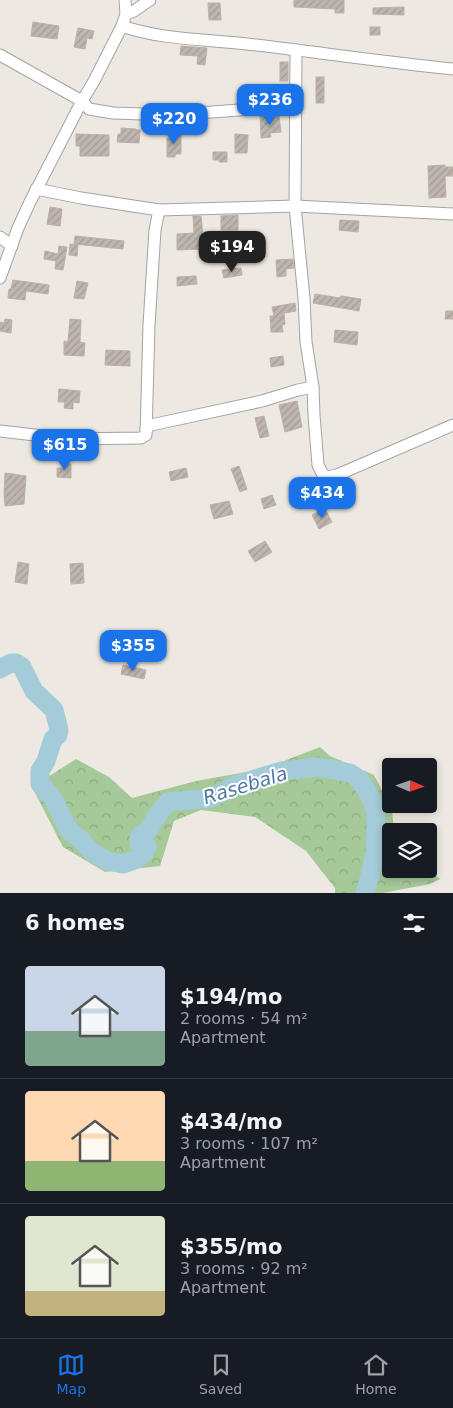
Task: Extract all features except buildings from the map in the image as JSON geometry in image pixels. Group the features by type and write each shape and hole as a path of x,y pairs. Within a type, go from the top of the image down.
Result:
{"street":[{"path":"0,278 18,228 36,189 122,26 126,14 125,0"},
{"path":"126,14 150,0"},
{"path":"122,26 138,32 168,36 453,69"},
{"path":"296,50 295,206 304,298 306,342 313,388 318,465 322,473 327,477 336,475 453,425"},
{"path":"0,55 82,101 89,109 113,113 143,114 296,108"},
{"path":"36,189 158,210 295,206 453,214"},
{"path":"0,431 69,439 141,438 146,435 148,325 158,210"},
{"path":"0,237 12,246"},
{"path":"146,429 151,425 313,388"}],"green space":[{"path":"320,747 330,756 374,775 382,791 382,813 392,813 393,823 382,823 382,878 437,876 440,879 430,884 383,893 335,893 335,888 306,851 255,817 201,810 174,821 160,866 105,872 63,847 32,787 76,759 109,777 132,798 196,781 246,772 281,762"}],"waterway":[{"name":"Rasebala","path":"0,669 11,663 16,663 22,667 34,691 54,710 59,730 58,735 53,739 46,761 40,771 40,784 52,797 68,829 91,851 107,861 123,864 137,859 144,853 147,847 145,844 139,843 139,837 148,831 168,802 211,798 236,785 281,771 319,767 350,773 360,780 371,798 376,812 375,854 365,893"}]}
